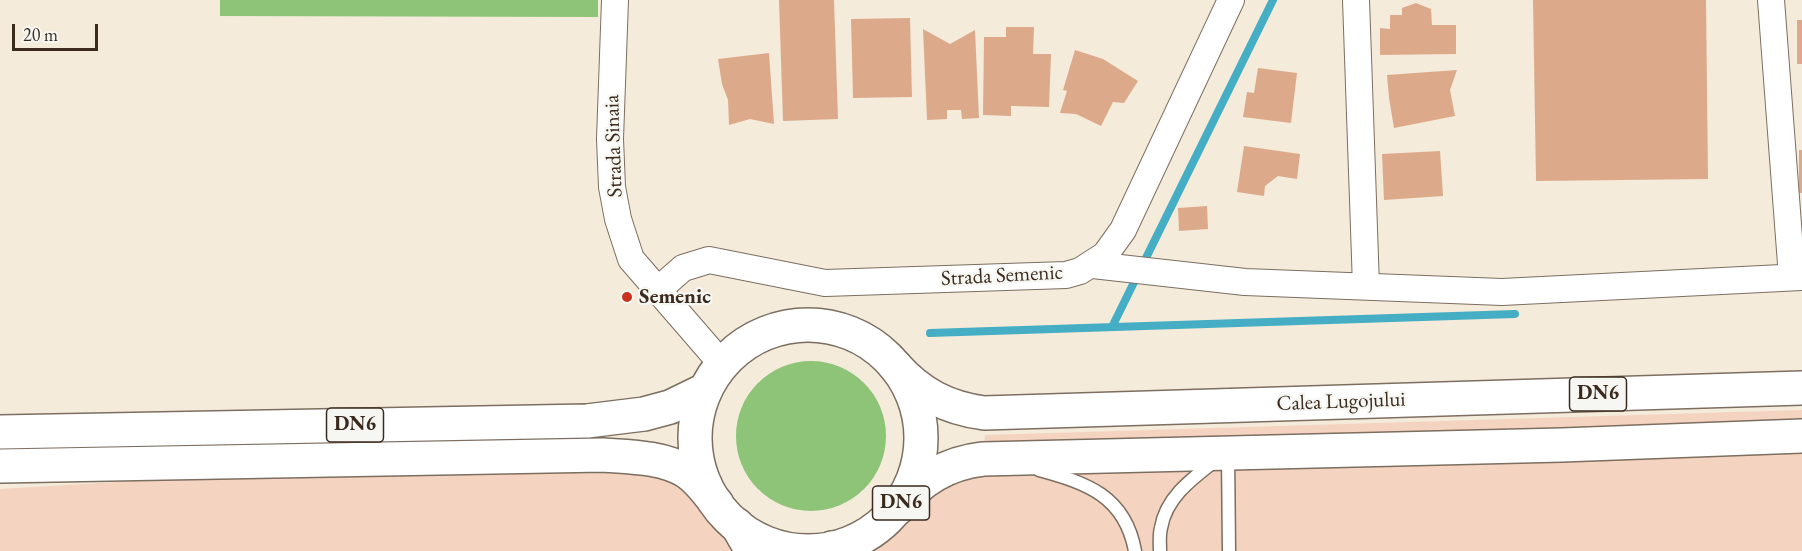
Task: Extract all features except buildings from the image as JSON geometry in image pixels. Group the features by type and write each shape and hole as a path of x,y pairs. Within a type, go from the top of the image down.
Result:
{"main road":[{"name":"DN6","path":"0,432 587,421 644,414 670,407 714,377 743,345 760,336 777,329 805,325 833,327 875,346 907,382 916,401 921,421 922,441 917,471 909,491 898,508"},
{"name":"Calea Lugojului","path":"895,366 916,387 936,399 953,407 984,413 1802,388"},
{"name":"DN6","path":"714,377 696,419 696,449 702,478 735,527"},
{"name":"DN6","path":"0,465 603,455 658,461 688,472 735,527 782,548 813,551 831,550 868,534 883,523 910,493 934,474 965,462 994,458 1562,445 1802,436"}],"street":[{"name":"Strada Sinaia","path":"615,0 610,139 612,187 618,219 631,259 658,290 714,377"},
{"name":"Strada Semenic","path":"658,290 683,268 709,260 825,283 1066,275 1093,265 1114,244 1131,214 1231,0"},
{"path":"1356,0 1366,286"},
{"path":"1093,265 1245,282 1502,292 1797,277 1771,0"}],"lane":[{"path":"1160,551 1161,527 1170,503 1195,476 1228,452"},
{"path":"1228,452 1229,551"},
{"path":"994,458 1086,484 1115,505 1131,531 1135,551"}],"shaded area":[{"path":"1802,410 1802,551 813,551 841,546 859,539 891,515 983,459 985,435"},
{"path":"553,456 658,461 756,538 782,548 813,551 0,551 0,489"}],"green space":[{"path":"220,0 598,0 598,17 220,16"},
{"path":"811,361 840,366 853,373 864,383 874,394 881,407 886,436 881,465 874,478 864,489 853,499 840,506 811,511 782,506 769,499 758,489 748,478 741,465 736,436 741,407 748,394 758,383 769,373 782,366"}],"waterway":[{"path":"1112,327 1273,0"},
{"path":"930,333 1515,314"}],"place":[{"name":"Semenic","path":"627,297"}]}
